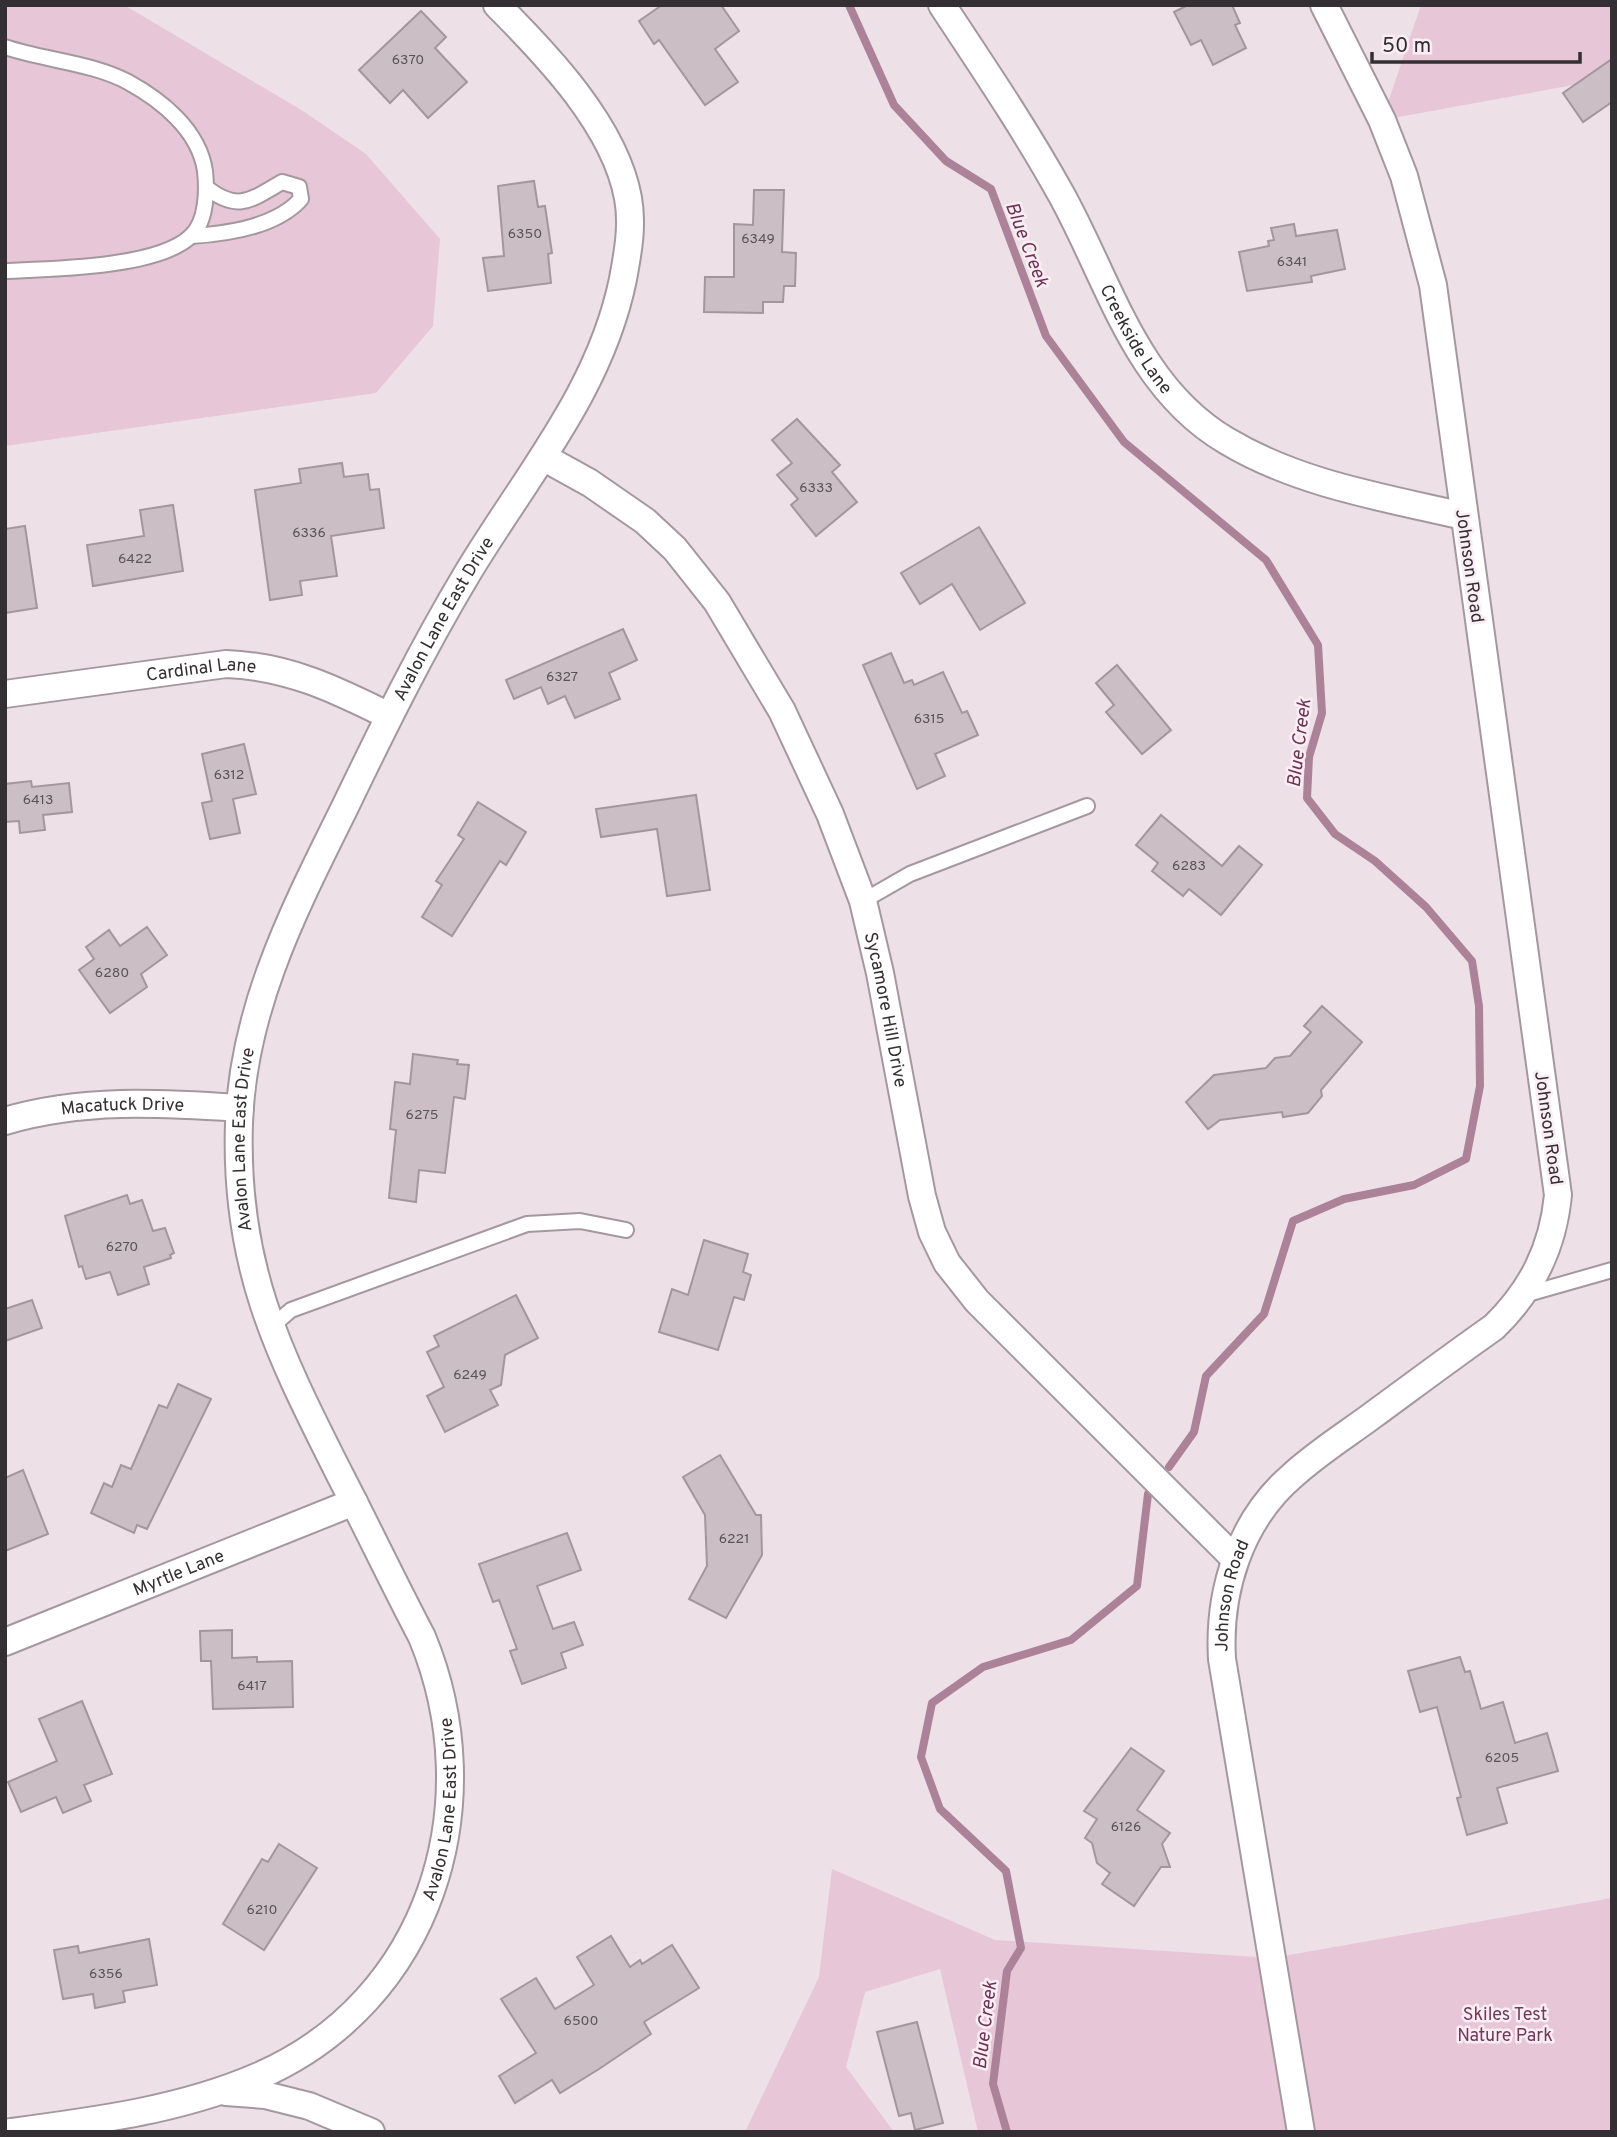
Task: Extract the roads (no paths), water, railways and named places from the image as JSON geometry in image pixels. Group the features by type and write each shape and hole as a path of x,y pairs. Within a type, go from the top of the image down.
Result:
{"street":[{"name":"Avalon Lane East Drive","path":"11,2132 94,2126 221,2091 257,2077 302,2053 342,2022 393,1965 418,1920 444,1850 453,1774 443,1697 422,1637 290,1376 270,1328 244,1227 239,1173 240,1108 249,1042 276,950 388,716 464,579 582,396 607,338 626,264 630,214 618,165 588,112 540,49 497,5"},
{"name":"Creekside Lane","path":"942,5 1015,115 1056,185 1136,347 1184,407 1225,440 1294,473 1463,516"},
{"name":"Johnson Road","path":"1301,2132 1222,1659 1224,1602 1235,1559 1258,1514 1291,1476 1494,1326 1522,1296 1548,1248 1558,1195 1433,285 1414,211 1382,120 1324,5"},
{"name":"Sycamore Hill Drive","path":"543,457 590,483 645,522 675,549 709,591 744,645 799,745 831,814 863,901 880,972 925,1208 947,1263 977,1301 1235,1559"},
{"name":"Cardinal Lane","path":"5,694 226,664 251,665 301,675 388,716"},
{"name":"Macatuck Drive","path":"5,1121 38,1111 101,1103 240,1108"},
{"name":"Myrtle Lane","path":"5,1642 354,1502"},
{"path":"221,2091 265,2095 309,2106 371,2132"}],"lane":[{"path":"5,47 125,80 163,103 184,126 204,164 207,188 201,217 191,236"},
{"path":"5,271 129,261 167,249 191,236 225,234 290,212 301,199 299,187 282,182 239,203 222,200 207,188"},
{"path":"863,901 910,874 1087,806"},
{"path":"270,1328 290,1310 527,1224 580,1222 626,1230"},
{"path":"1522,1296 1612,1270"}],"waterway":[{"name":"Blue Creek","path":"849,5 894,105 946,161 991,189 1046,336 1124,442 1266,560 1318,645 1322,713 1309,757 1307,798 1335,834 1375,861 1426,907 1472,961 1479,1006 1480,1086 1466,1159 1414,1185 1344,1199 1293,1221 1264,1314 1206,1376 1194,1432 1169,1467"},
{"name":"Blue Creek","path":"1007,2132 993,2084 1007,1971 1021,1948 1006,1871 940,1809 921,1757 932,1703 983,1667 1071,1640 1137,1586 1148,1494"}],"park label":[{"name":"Skiles Test Nature Park","path":"1505,2024"}]}
